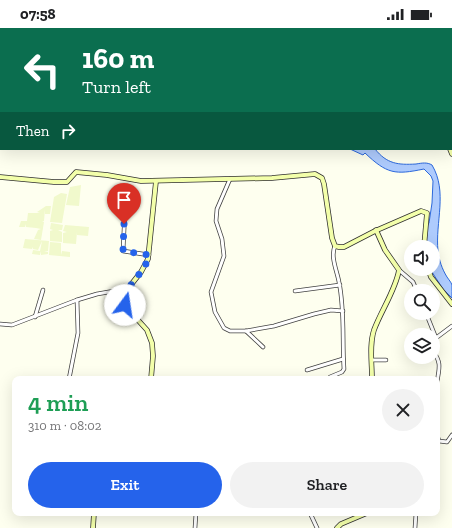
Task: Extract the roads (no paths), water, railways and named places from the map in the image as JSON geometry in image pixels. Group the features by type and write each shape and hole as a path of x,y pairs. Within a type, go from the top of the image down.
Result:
{"main road":[{"path":"0,177 67,182 76,172 107,175 130,180 156,181 272,178 318,174 322,178 324,184 332,238 336,246 344,247 376,230 421,211 427,213 425,240"},
{"path":"151,376 153,352 152,343 147,330 125,305 124,300 126,292 144,268 149,255 156,181"},
{"path":"372,376 371,350 374,332 380,314 390,296 399,270 385,250 376,230"},
{"path":"431,276 452,304"},
{"path":"93,528 94,516"},
{"path":"337,528 341,524 360,516"}],"street":[{"path":"230,179 218,209 216,222 222,239 224,256 211,292 215,312 224,328 230,331 246,331 274,326 331,310 343,311"},
{"path":"125,210 123,251 149,255"},
{"path":"334,376 342,372 344,369 343,311 340,285 334,256 336,246"},
{"path":"399,270 414,284"},
{"path":"295,291 340,285"},
{"path":"35,317 43,290"},
{"path":"0,324 12,325 77,300 98,294 120,290 126,292"},
{"path":"70,376 78,333 77,300"},
{"path":"440,335 452,326"},
{"path":"246,331 263,347"},
{"path":"306,370 343,359"},
{"path":"372,360 386,360"},
{"path":"438,376 440,364"},
{"path":"440,440 447,442 452,435"},
{"path":"195,528 196,516"},
{"path":"311,516 317,528"},
{"path":"416,516 416,528"}],"water":[{"path":"352,150 376,150 388,161 398,164 428,163 432,165 437,175 440,196 438,240 424,240 426,227 429,223 432,203 433,181 431,176 424,169 398,172 386,169 365,153 363,155"},
{"path":"440,261 452,285 452,298 435,276 440,276"}]}
